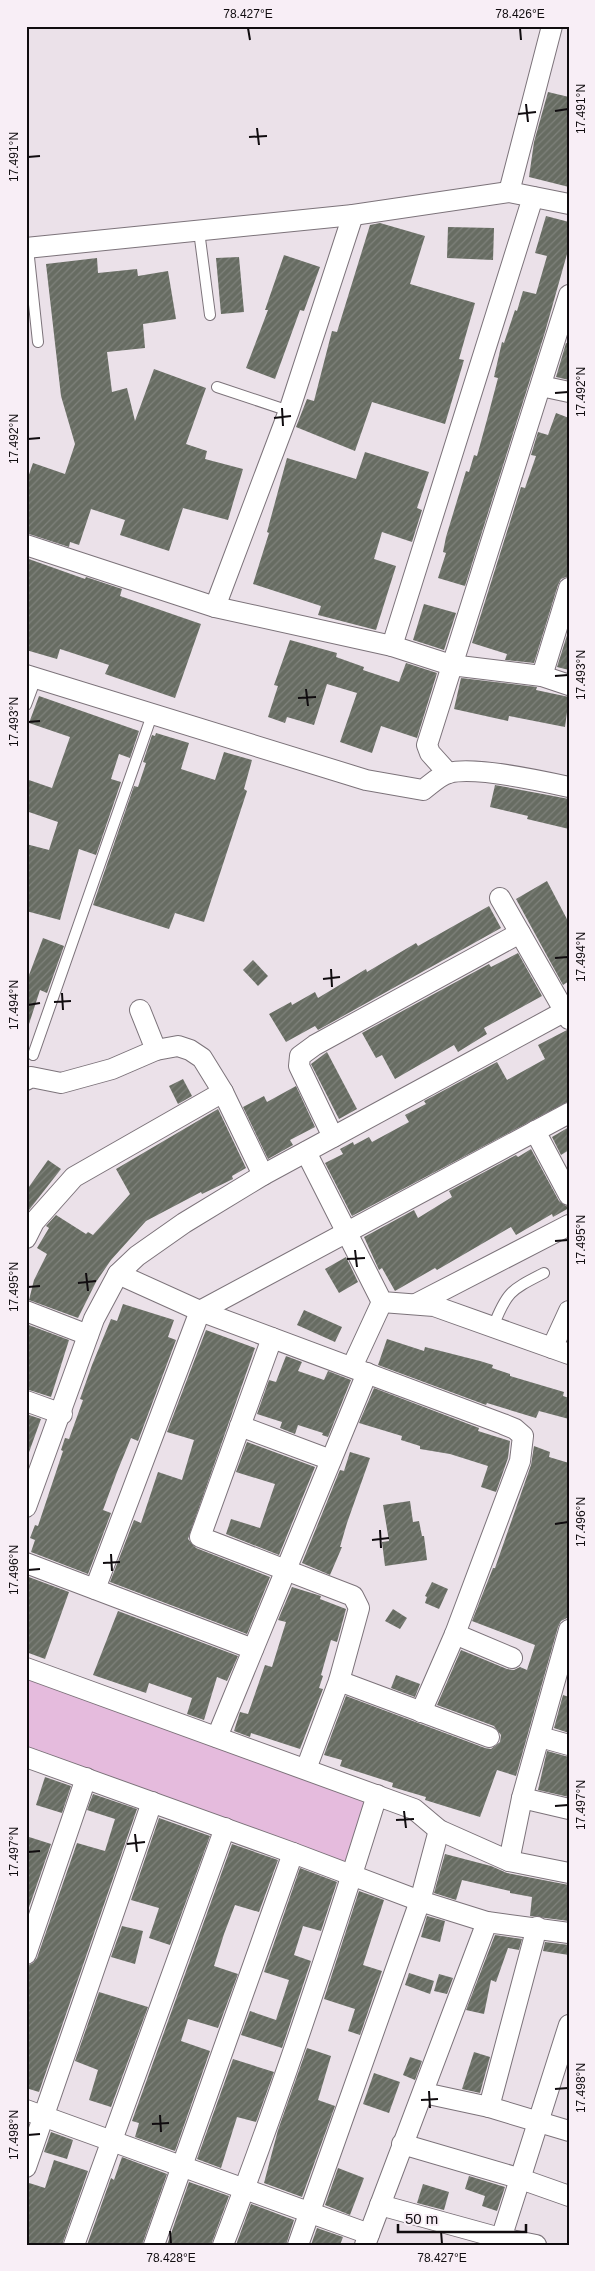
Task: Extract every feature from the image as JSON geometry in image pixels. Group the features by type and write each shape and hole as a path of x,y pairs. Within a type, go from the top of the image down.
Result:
{"street":[{"path":"509,192 552,26"},
{"path":"27,248 353,215 509,192 569,204"},
{"path":"392,646 533,197"},
{"path":"215,608 288,411 353,215"},
{"path":"448,773 430,753 427,746 451,665 568,300"},
{"path":"541,386 569,392"},
{"path":"26,545 215,608 392,646 451,665 542,676 569,685"},
{"path":"542,676 569,588"},
{"path":"31,677 366,780 422,790 448,773 468,772 523,777 569,787"},
{"path":"26,1507 62,1414 94,1319 118,1274 158,1239 263,1176 567,1013 500,898"},
{"path":"333,1138 299,1066 300,1056 315,1045 520,933"},
{"path":"140,1010 156,1050"},
{"path":"26,1080 31,1077 61,1083 112,1069 156,1050 178,1046 202,1058 223,1092 263,1176"},
{"path":"29,1226 74,1177 223,1092"},
{"path":"95,1589 200,1311 569,1113"},
{"path":"535,1131 569,1195"},
{"path":"217,1737 331,1460 382,1302 306,1152"},
{"path":"416,1304 569,1225"},
{"path":"118,1274 200,1311 512,1428 523,1436 520,1461 455,1634 421,1712"},
{"path":"382,1302 434,1306 561,1351 569,1311"},
{"path":"26,1311 88,1335"},
{"path":"272,1338 200,1537 353,1596 356,1600 358,1608 339,1681 306,1769"},
{"path":"26,1401 62,1414"},
{"path":"240,1426 331,1460"},
{"path":"26,1563 253,1649"},
{"path":"509,1861 522,1798 540,1737 562,1685 569,1630"},
{"path":"455,1634 512,1658"},
{"path":"26,1668 414,1809 439,1830 509,1861 569,1873"},
{"path":"339,1681 488,1737"},
{"path":"540,1737 569,1745"},
{"path":"26,1757 293,1852 420,1901 487,1922 538,1927 569,1933"},
{"path":"26,1954 86,1778"},
{"path":"223,2245 244,2190 352,1875 377,1795"},
{"path":"522,1798 569,1809"},
{"path":"26,2167 35,2114 152,1802"},
{"path":"74,2245 225,1828"},
{"path":"298,2245 311,2214 420,1901 439,1830"},
{"path":"154,2245 293,1852"},
{"path":"35,2114 311,2214 367,2240 487,1922"},
{"path":"489,2107 538,1927"},
{"path":"500,2242 518,2178 569,2025"},
{"path":"424,2093 489,2107 569,2131"},
{"path":"402,2144 518,2178 569,2196"},
{"path":"380,2205 500,2242 536,2245"}],"lane":[{"path":"200,231 210,315"},
{"path":"27,248 38,342"},
{"path":"217,387 288,411"},
{"path":"26,705 31,677"},
{"path":"33,1055 152,715"},
{"path":"492,1327 500,1308 514,1289 544,1273"}],"shaded area":[{"path":"26,1675 369,1802 347,1866 26,1751"}],"building":[{"path":"548,92 569,97 569,187 529,177 534,142"},
{"path":"546,216 569,222 569,247 545,332 465,586 438,578 446,553 443,552 446,537 466,471 469,472 474,455 477,456 498,378 494,377 502,342 504,343 523,291 536,294 547,256 535,253"},
{"path":"380,223 425,236 410,284 475,303 459,359 464,360 445,424 372,402 355,451 296,427 307,399 314,401 332,331 337,332 370,225"},
{"path":"448,227 494,228 493,260 447,258"},
{"path":"284,255 320,267 304,311 300,310 275,379 246,368 268,310 265,310"},
{"path":"239,257 244,312 221,314 216,258"},
{"path":"97,258 98,273 137,269 138,276 168,271 176,319 143,324 145,348 107,352 112,392 127,388 135,421 154,369 206,388 186,444 207,451 205,459 243,469 228,520 183,508 169,551 120,535 125,520 91,509 79,545 70,542 69,547 26,533 26,483 33,463 65,474 75,444 61,396 46,264"},
{"path":"566,343 569,344 569,380 556,377"},
{"path":"556,413 569,418 569,576 561,579 558,585 534,663 505,660 507,654 472,643 521,487 525,488 536,456 531,455 538,432 548,435"},
{"path":"365,452 429,472 417,508 422,510 412,542 382,532 374,559 396,566 376,630 318,615 321,606 253,584 269,533 267,532 287,458 356,479"},
{"path":"26,558 85,579 86,577 122,589 120,596 201,624 175,698 105,674 109,665 60,649 57,659 26,650"},
{"path":"424,604 456,613 444,650 413,640"},
{"path":"569,629 569,670 557,667"},
{"path":"290,640 337,653 336,657 364,667 363,670 399,682 406,663 437,673 417,738 381,726 372,753 340,742 357,693 327,684 314,725 287,717 285,723 268,717 278,686 274,685"},
{"path":"461,678 537,687 536,690 569,697 565,727 509,716 508,721 454,709"},
{"path":"39,696 139,731 130,758 119,754 111,779 121,782 96,855 79,849 60,920 26,911 26,844 49,850 58,822 26,811 26,779 52,788 70,737 29,723"},
{"path":"156,733 189,743 181,769 215,780 224,752 252,760 244,789 247,791 204,922 175,913 169,929 93,905 134,786 138,787 146,763 143,762 152,735 155,736"},
{"path":"495,785 569,799 569,829 527,819 528,816 490,807"},
{"path":"547,881 569,923 569,981 563,985 516,899"},
{"path":"489,906 501,928 318,1030 315,1026 286,1042 269,1014 291,1002 292,1005 315,992 318,998 366,969 367,972 416,943 418,946"},
{"path":"43,938 64,946 47,993 40,990 29,1024 26,1024 26,983"},
{"path":"518,953 542,996 484,1028 487,1034 458,1052 454,1045 395,1079 382,1055 376,1058 362,1033 489,964 491,967"},
{"path":"253,960 268,976 258,986 243,970"},
{"path":"567,1030 569,1031 569,1101 352,1216 325,1163 343,1154 340,1149 353,1142 354,1145 369,1137 372,1142 409,1122 405,1115 426,1104 424,1101 497,1062 507,1080 545,1059 538,1045"},
{"path":"327,1052 357,1109 339,1119 311,1064"},
{"path":"183,1079 192,1096 178,1104 169,1086"},
{"path":"296,1086 315,1127 290,1140 293,1145 268,1159 243,1107 264,1096 267,1102"},
{"path":"218,1109 246,1168 232,1176 233,1179 202,1194 201,1192 146,1221 111,1260 96,1282 78,1318 29,1300 34,1280 47,1254 37,1248 49,1228 46,1226 56,1215 86,1234 88,1232 93,1235 130,1194 116,1169"},
{"path":"569,1127 569,1150 561,1155 552,1137"},
{"path":"531,1149 559,1201 569,1208 553,1217 552,1214 516,1235 511,1227 437,1270 435,1268 395,1291 382,1268 379,1270 364,1237 414,1210 418,1218 452,1197 449,1191"},
{"path":"48,1160 61,1169 29,1210 26,1207 26,1191"},
{"path":"346,1257 358,1282 339,1293 325,1269"},
{"path":"123,1304 174,1320 168,1337 176,1340 138,1441 131,1438 117,1472 103,1510 111,1513 88,1574 31,1552 35,1540 30,1538 35,1525 38,1526 63,1451 61,1450 65,1438 69,1439 83,1400 80,1399 92,1365 111,1319 117,1321"},
{"path":"304,1310 342,1327 335,1342 297,1325"},
{"path":"26,1324 69,1340 51,1397 26,1389"},
{"path":"206,1330 255,1348 188,1539 196,1548 270,1577 247,1634 110,1582 134,1520 141,1523 158,1472 182,1480 194,1440 167,1432"},
{"path":"387,1339 424,1351 425,1347 480,1361 493,1365 492,1368 510,1374 510,1376 564,1392 563,1396 569,1398 569,1419 539,1411 536,1418 487,1403 486,1405 378,1365"},
{"path":"286,1356 302,1362 298,1371 324,1380 328,1371 351,1380 328,1437 322,1435 323,1433 298,1425 295,1434 280,1428 282,1422 257,1414 269,1380 276,1382"},
{"path":"374,1388 479,1428 478,1431 510,1441 508,1458 496,1492 481,1487 488,1466 450,1454 420,1449 420,1446 401,1440 402,1436 359,1423"},
{"path":"26,1414 41,1419 28,1455 26,1455"},
{"path":"247,1442 315,1467 279,1555 226,1534 231,1519 260,1528 275,1484 236,1472"},
{"path":"534,1446 550,1452 549,1457 569,1463 569,1614 567,1618 561,1621 558,1627 516,1776 497,1770 480,1817 425,1800 426,1797 392,1787 393,1783 340,1766 342,1760 324,1755 346,1696 485,1748 491,1749 500,1742 501,1735 494,1726 437,1705 461,1650 507,1669 514,1670 520,1667 527,1670 535,1645 472,1621 493,1568 495,1568 531,1465"},
{"path":"350,1452 370,1458 347,1523 340,1547 342,1547 330,1575 302,1563 340,1470 344,1471"},
{"path":"410,1501 413,1522 419,1521 422,1536 424,1536 427,1560 385,1566 382,1542 389,1541 383,1505"},
{"path":"26,1576 69,1592 45,1659 26,1652"},
{"path":"432,1582 448,1589 439,1609 425,1603 427,1597 425,1596"},
{"path":"292,1587 321,1596 320,1599 346,1609 337,1642 331,1640 321,1675 323,1676 319,1688 323,1689 300,1749 251,1733 250,1737 234,1731 240,1712 248,1714 265,1665 272,1667 286,1622 278,1620"},
{"path":"393,1609 407,1618 400,1629 385,1621"},
{"path":"118,1611 238,1656 227,1681 217,1677 204,1720 187,1714 192,1698 149,1683 146,1693 93,1675"},
{"path":"396,1675 420,1684 415,1697 391,1688"},
{"path":"563,1695 569,1697 569,1733 554,1728"},
{"path":"547,1751 569,1757 569,1797 538,1790"},
{"path":"45,1777 71,1786 62,1813 36,1805"},
{"path":"93,1794 137,1809 39,2092 26,2088 26,1966 33,1963 37,1958 77,1843 105,1851 115,1819 87,1810"},
{"path":"159,1818 210,1836 170,1945 149,1938 159,1908 131,1900"},
{"path":"26,1836 51,1844 26,1916"},
{"path":"232,1844 278,1860 259,1912 235,1905 224,1934 214,1966 238,1974 218,2028 188,2019 181,2041 210,2051 175,2151 135,2137 139,2123 132,2121"},
{"path":"445,1854 491,1866 507,1873 569,1885 569,1921 530,1916 532,1897 462,1880 456,1900 434,1893"},
{"path":"300,1868 337,1882 321,1931 303,1926 294,1955 311,1961 282,2048 241,2035 250,2011 276,2020 289,1980 264,1972"},
{"path":"359,1891 384,1900 363,1965 382,1971 360,2035 348,2031 355,2009 324,1999"},
{"path":"427,1916 445,1921 440,1942 421,1937"},
{"path":"122,1926 143,1931 135,1964 111,1957"},
{"path":"495,1935 522,1939 519,1950 508,1948 496,1982 491,1980 484,2014 466,2010"},
{"path":"545,1942 569,1945 569,1955 543,1951"},
{"path":"409,1973 434,1981 430,1994 405,1985"},
{"path":"439,1974 453,1978 447,1994 434,1991"},
{"path":"99,1992 148,2007 111,2107 89,2100 98,2070 75,2061"},
{"path":"307,2048 331,2056 318,2100 335,2106 302,2197 264,2183 278,2130"},
{"path":"474,2052 490,2057 480,2093 462,2089"},
{"path":"410,2057 422,2061 415,2080 403,2075"},
{"path":"233,2059 274,2072 256,2122 237,2117 221,2168 197,2159"},
{"path":"374,2073 400,2082 389,2113 363,2104"},
{"path":"51,2132 73,2140 67,2159 44,2152"},
{"path":"122,2157 167,2174 142,2245 87,2245 111,2178 114,2180"},
{"path":"54,2160 88,2171 62,2245 26,2245 26,2182 45,2188"},
{"path":"338,2168 364,2178 350,2215 325,2205"},
{"path":"469,2176 505,2187 497,2211 482,2206 485,2196 465,2189"},
{"path":"189,2182 229,2196 211,2245 167,2245"},
{"path":"423,2184 449,2192 444,2210 417,2203"},
{"path":"251,2204 294,2220 286,2245 236,2245"},
{"path":"317,2228 343,2237 340,2245 311,2245"}]}
